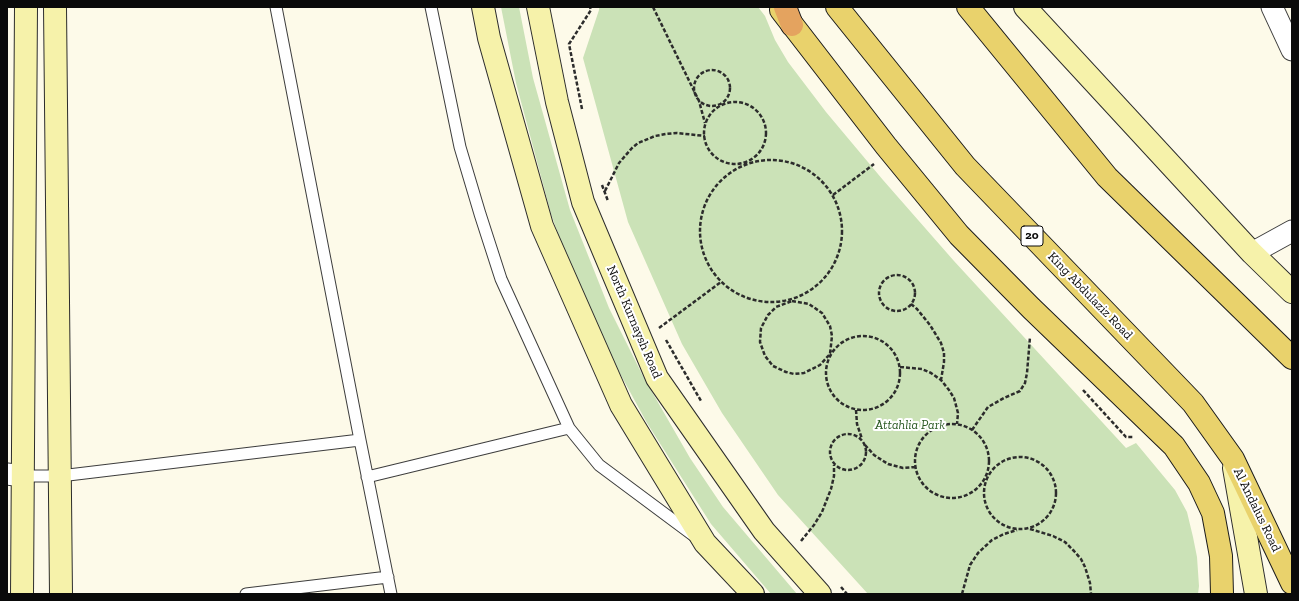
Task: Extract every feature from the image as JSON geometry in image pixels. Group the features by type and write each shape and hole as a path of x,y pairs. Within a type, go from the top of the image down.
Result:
{"main road":[{"path":"22,594 15,475 26,7"},
{"path":"55,7 61,594"},
{"path":"483,7 489,38 542,226 621,405 705,544 753,594"},
{"name":"North Kurnaysh Road","path":"538,7 557,102 583,202 657,378 764,531 829,589"},
{"path":"780,7 886,146 959,235 1031,308 1174,446 1199,483 1213,513 1221,556 1222,594"},
{"name":"King Abdulaziz Road","path":"837,7 964,166 1192,403 1233,459"},
{"path":"968,7 1107,177 1291,357"},
{"path":"1026,7 1252,253 1292,292"},
{"path":"1233,459 1256,594"},
{"name":"Al Andalus Road","path":"1233,459 1292,583"}],"street":[{"path":"1272,7 1292,48"},
{"path":"1252,253 1292,231"}],"lane":[{"path":"276,7 391,594"},
{"path":"431,7 460,148 482,222 501,279 569,428 599,465 705,544"},
{"path":"367,477 569,428"},
{"path":"15,475 60,476 360,440"},
{"path":"246,594 388,577"}],"path":[{"path":"583,111 569,44 590,10 590,7"},
{"path":"653,7 699,101 706,105 712,106 724,102 730,92 730,85 726,77 719,71 710,70 703,73 696,80 694,88 699,101 705,124 705,141 710,151 716,158 733,164 750,160 758,154 763,145 766,134 764,123 759,114 751,107 739,103 730,103 716,109 710,115 705,124"},
{"path":"604,192 619,162 638,143 655,136 666,134 677,133 705,136"},
{"path":"720,282 709,267 701,247 700,224 704,205 709,195 724,177 732,171 748,164 763,160 785,161 796,164 816,176 833,195 840,213 843,231 842,242 836,261 829,273 814,288 792,302 781,304 772,310 763,322 760,333 761,348 768,361 774,366 786,372 799,373 814,369 820,365 830,354 836,346 846,339 870,336 878,338 890,346 898,358 900,367 899,383 892,397 884,404 874,409 864,411 845,406 836,399 830,391 826,380 825,373 830,354 832,336 830,326 826,318 816,308 810,304 792,302 762,302 750,299 739,295 720,282"},
{"path":"833,195 874,163"},
{"path":"602,184 609,206"},
{"path":"895,275 907,278 915,290 915,297 911,304 898,311 891,310 884,306 879,292 883,282 888,277 895,275"},
{"path":"704,406 659,328 720,282"},
{"path":"911,304 930,325 941,343 944,353 941,380"},
{"path":"972,430 988,407 1020,390 1025,383 1028,373 1030,333"},
{"path":"900,367 922,369 941,380 954,398 958,413 957,424"},
{"path":"856,410 857,424 862,440 866,449 865,456 859,466 848,470 842,469 834,464 829,451 833,440 838,436 846,434 854,435 862,440 868,449 881,460 903,468 915,467"},
{"path":"957,424 967,426 979,435 987,447 990,460 989,471 986,479 974,492 964,497 953,499 943,498 934,494 925,487 919,479 915,467 916,450 926,434 935,428 943,425 957,424"},
{"path":"962,594 970,565 978,552 992,540 1004,534 1018,529 1038,525 1053,509 1057,492 1047,468 1034,460 1020,457 1006,460 996,466 987,478 984,493 986,504 992,517 1003,525 1018,529"},
{"path":"800,542 814,525 822,512 831,489 834,476 834,464"},
{"path":"1028,528 1053,536 1065,542 1074,550 1085,567 1092,594"},
{"path":"829,589 847,594"}],"green space":[{"path":"501,7 519,7 533,78 570,210 609,308 644,378 690,458 723,507 797,594 771,594 711,524 647,423 612,359 571,270 551,214 516,83"},
{"name":"Attahlia Park","path":"599,7 758,7 765,16 775,40 788,62 826,112 883,180 954,261 1126,448 1136,443 1175,490 1187,512 1193,537 1197,557 1199,586 1198,594 868,594 778,495 722,413 682,344 628,222 583,58"}]}
